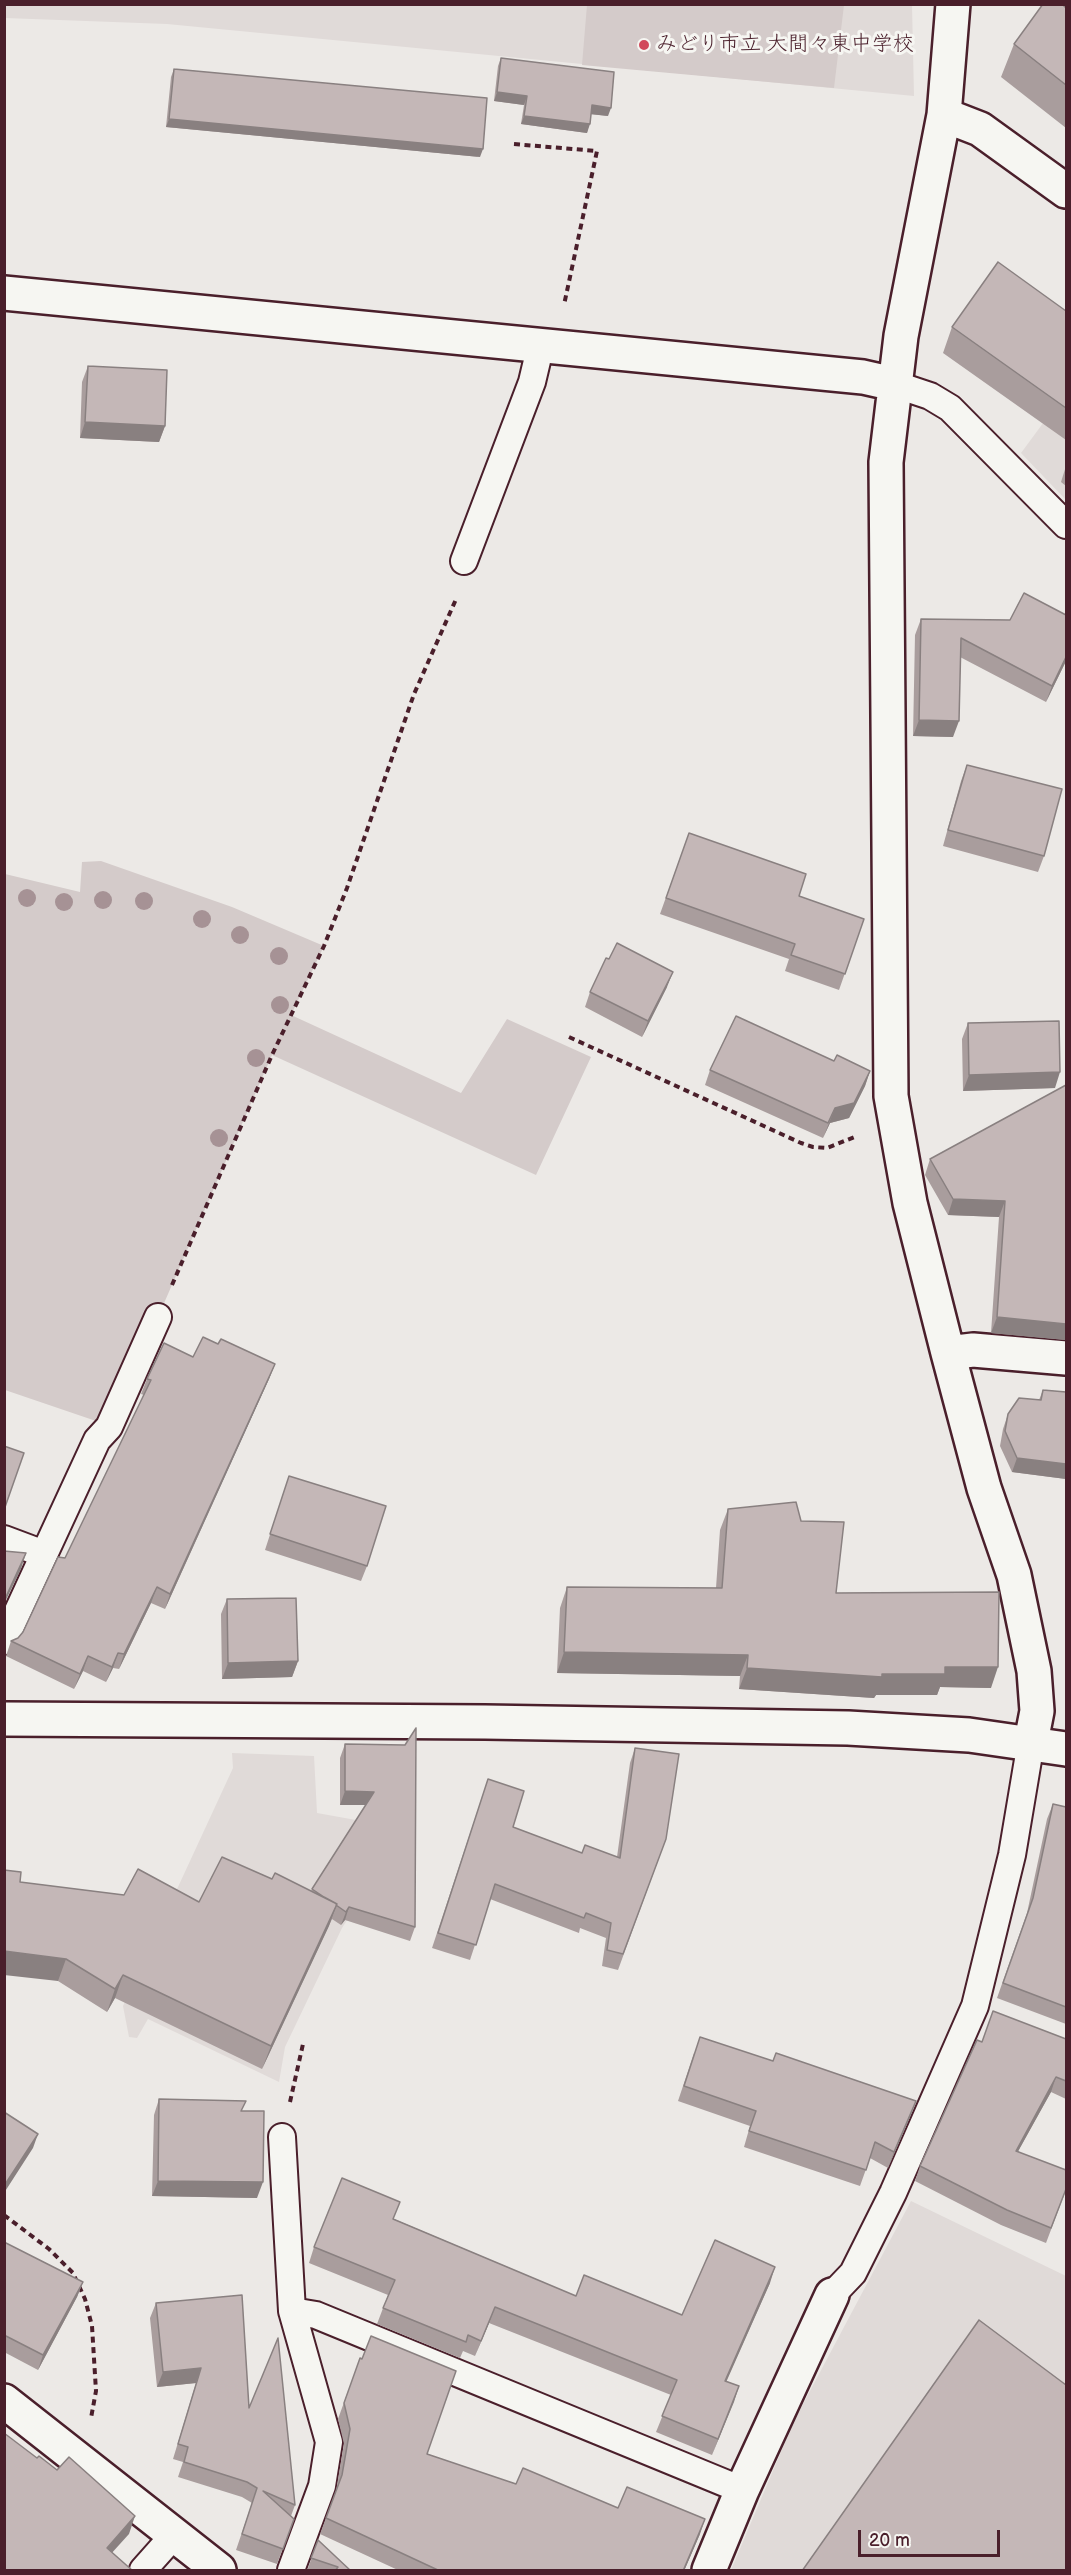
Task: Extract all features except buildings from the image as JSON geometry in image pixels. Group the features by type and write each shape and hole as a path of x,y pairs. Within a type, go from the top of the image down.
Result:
{"street":[{"path":"953,4 944,115 901,336 886,462 891,1096 910,1203 948,1353 984,1488 1014,1575 1034,1671 1037,1711 1031,1742"},
{"path":"944,115 980,129 1066,191"},
{"path":"4,293 863,377 894,384"},
{"path":"948,1353 973,1350 1066,1358"},
{"path":"4,1719 730,1725 911,1731 1031,1742 1066,1749"},
{"path":"710,2571 742,2490 832,2295"},
{"path":"4,2401 219,2571"}],"lane":[{"path":"464,561 532,382 549,345"},
{"path":"894,384 930,396 950,408 1066,525"},
{"path":"4,1641 97,1440 109,1427 158,1317"},
{"path":"4,1539 44,1554"},
{"path":"832,2295 853,2274 985,2010 1031,1742"},
{"path":"282,2137 292,2311 328,2442 322,2486 291,2571"},
{"path":"292,2311 316,2315 742,2490"},
{"path":"143,2571 175,2534"}],"path":[{"path":"514,144 597,151 549,345"},
{"path":"158,1317 272,1055 324,946 347,888 414,694 452,612 465,577 464,561"},
{"path":"568,1037 783,1136 813,1147 827,1148 895,1120"},
{"path":"282,2137 303,2044"},
{"path":"4,2215 49,2249 74,2273 86,2299 92,2326 96,2391 88,2427 68,2451"}],"shaded area":[{"name":"みどり市立 大間々東中学校","path":"5,4 912,5 914,96 167,24 5,18"},
{"path":"587,5 844,5 834,88 582,65"},
{"path":"1066,392 1066,500 1021,453"},
{"path":"101,861 232,907 324,946 291,1015 461,1093 507,1019 591,1057 536,1175 272,1055 158,1317 146,1313 96,1421 5,1390 5,874 80,892 82,862"},
{"path":"232,1753 314,1756 317,1813 406,1829 342,1928 285,2047 279,2082 148,2019 137,2038 129,2037 123,2006 233,1768"},
{"path":"911,2201 1066,2276 1066,2570 731,2570 794,2421"}],"place":[{"name":"みどり市立 大間々東中学校","path":"644,45"}]}
